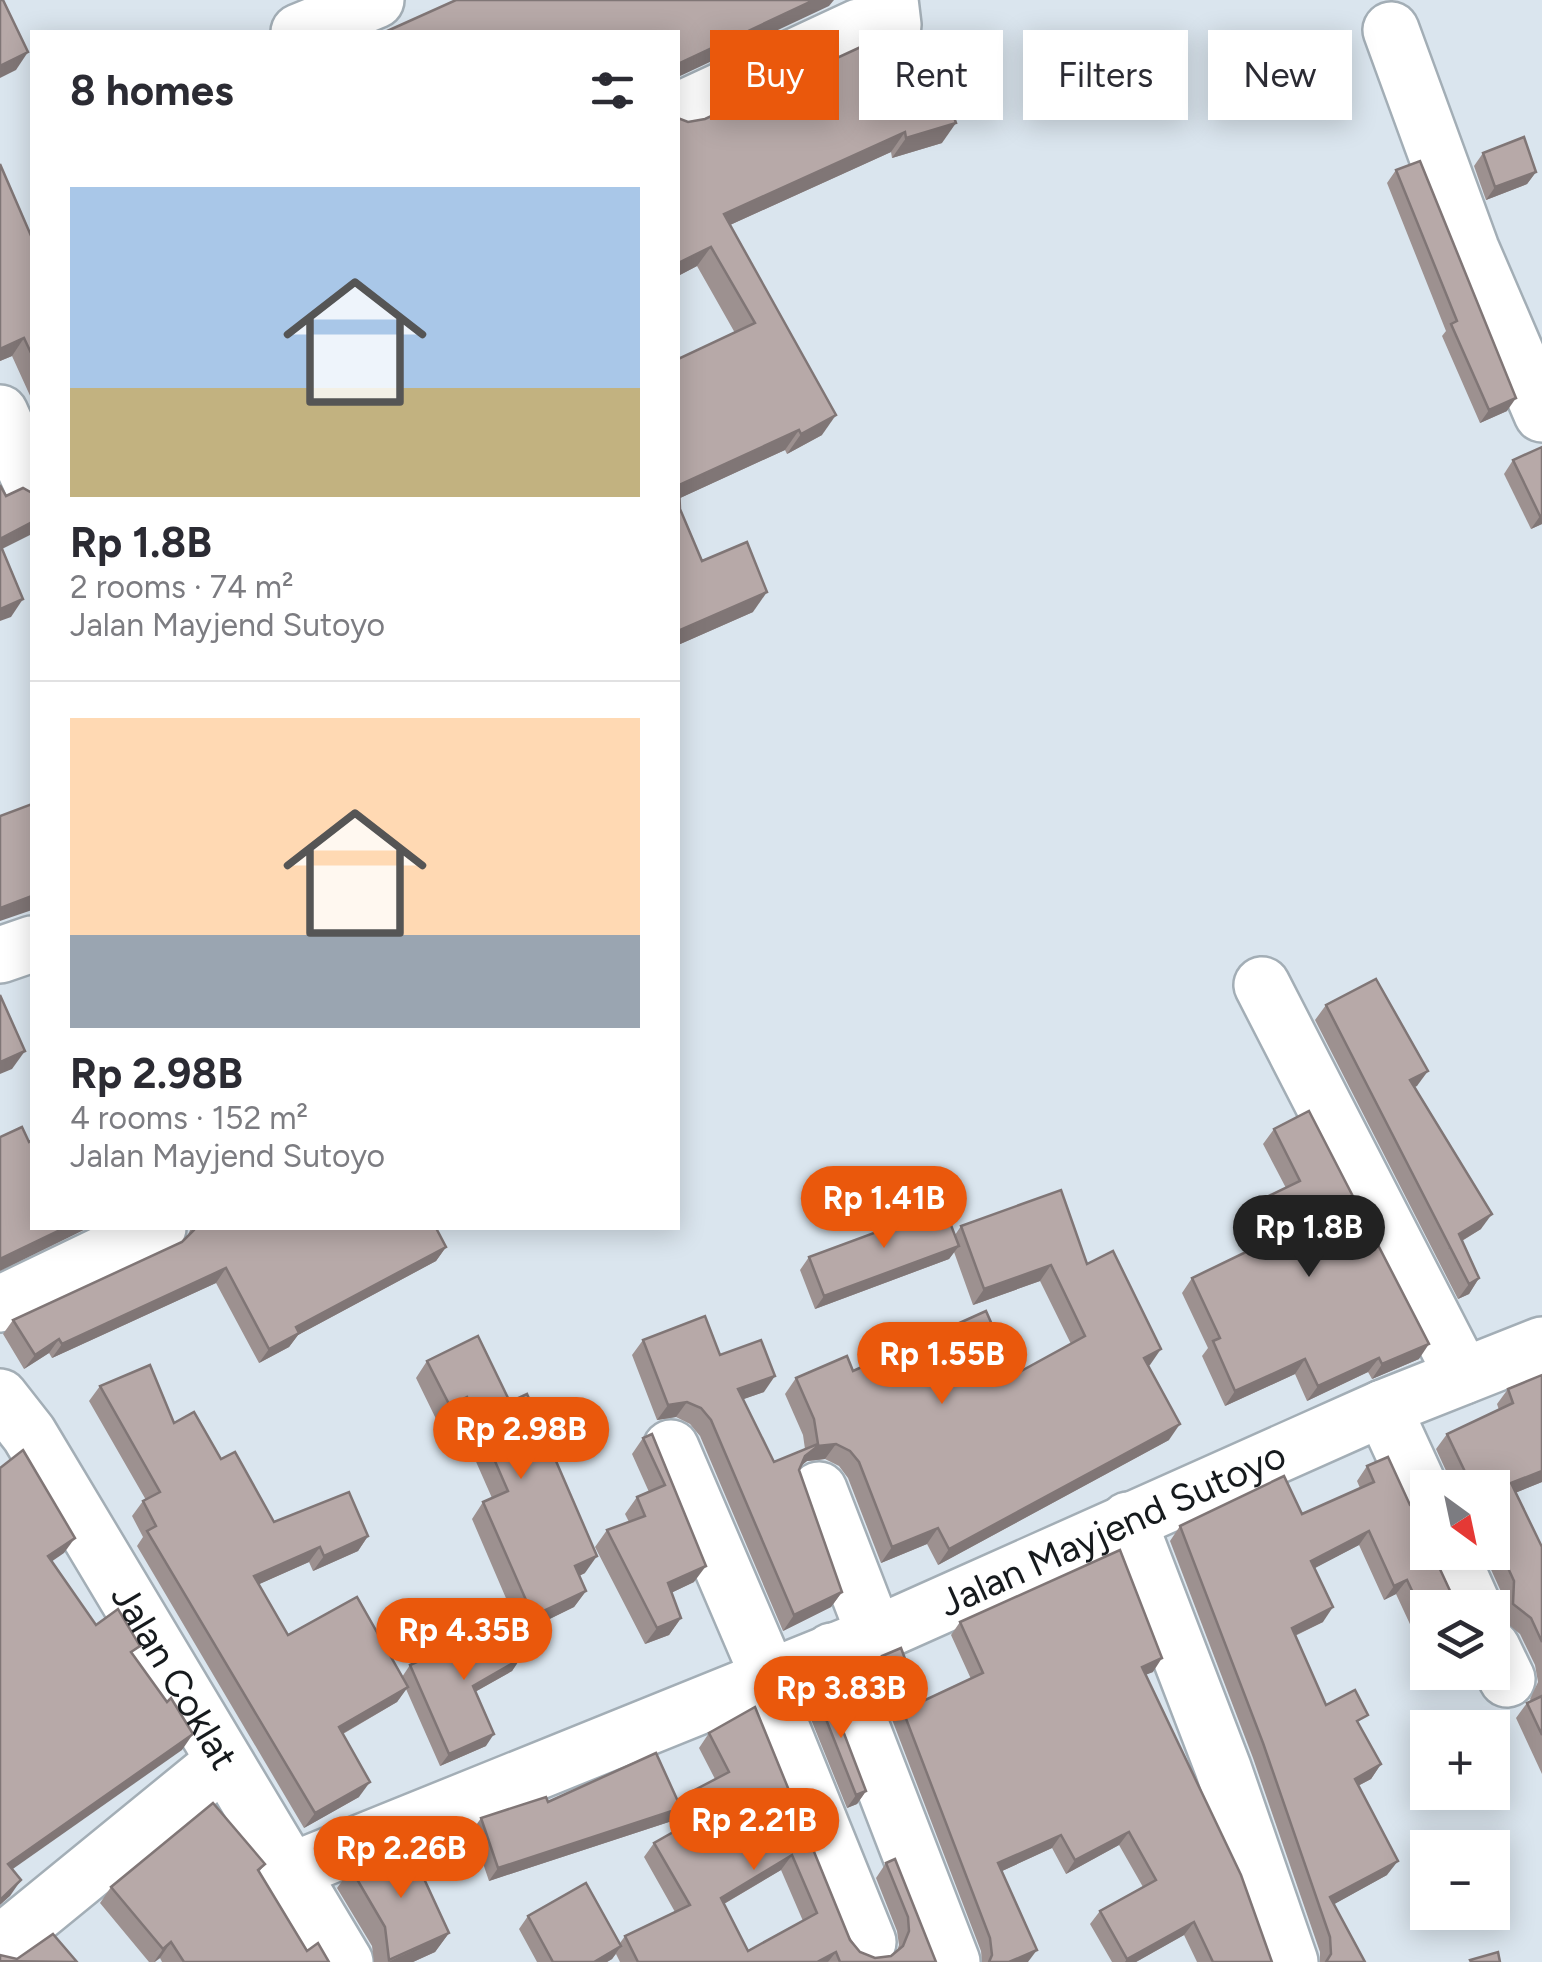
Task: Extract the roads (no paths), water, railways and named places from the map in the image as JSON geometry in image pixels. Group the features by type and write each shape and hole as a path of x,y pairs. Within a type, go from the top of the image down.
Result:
{"street":[{"path":"272,0 282,30"},
{"path":"303,30 376,0"},
{"path":"680,111 865,9"},
{"path":"1390,30 1471,249 1542,414"},
{"path":"0,413 30,480"},
{"path":"0,955 30,945"},
{"path":"1262,985 1463,1376"},
{"path":"0,1304 154,1230"},
{"name":"Jalan Mayjend Sutoyo","path":"292,1871 853,1643 1383,1408 1542,1345"},
{"path":"1383,1408 1411,1470"},
{"name":"Jalan Coklat","path":"10,1430 224,1760 344,1962"},
{"path":"670,1448 766,1679 868,1942"},
{"path":"819,1490 853,1643 952,1962"},
{"path":"1128,1520 1224,1768 1290,1962"},
{"path":"0,1944 224,1760"}]}
